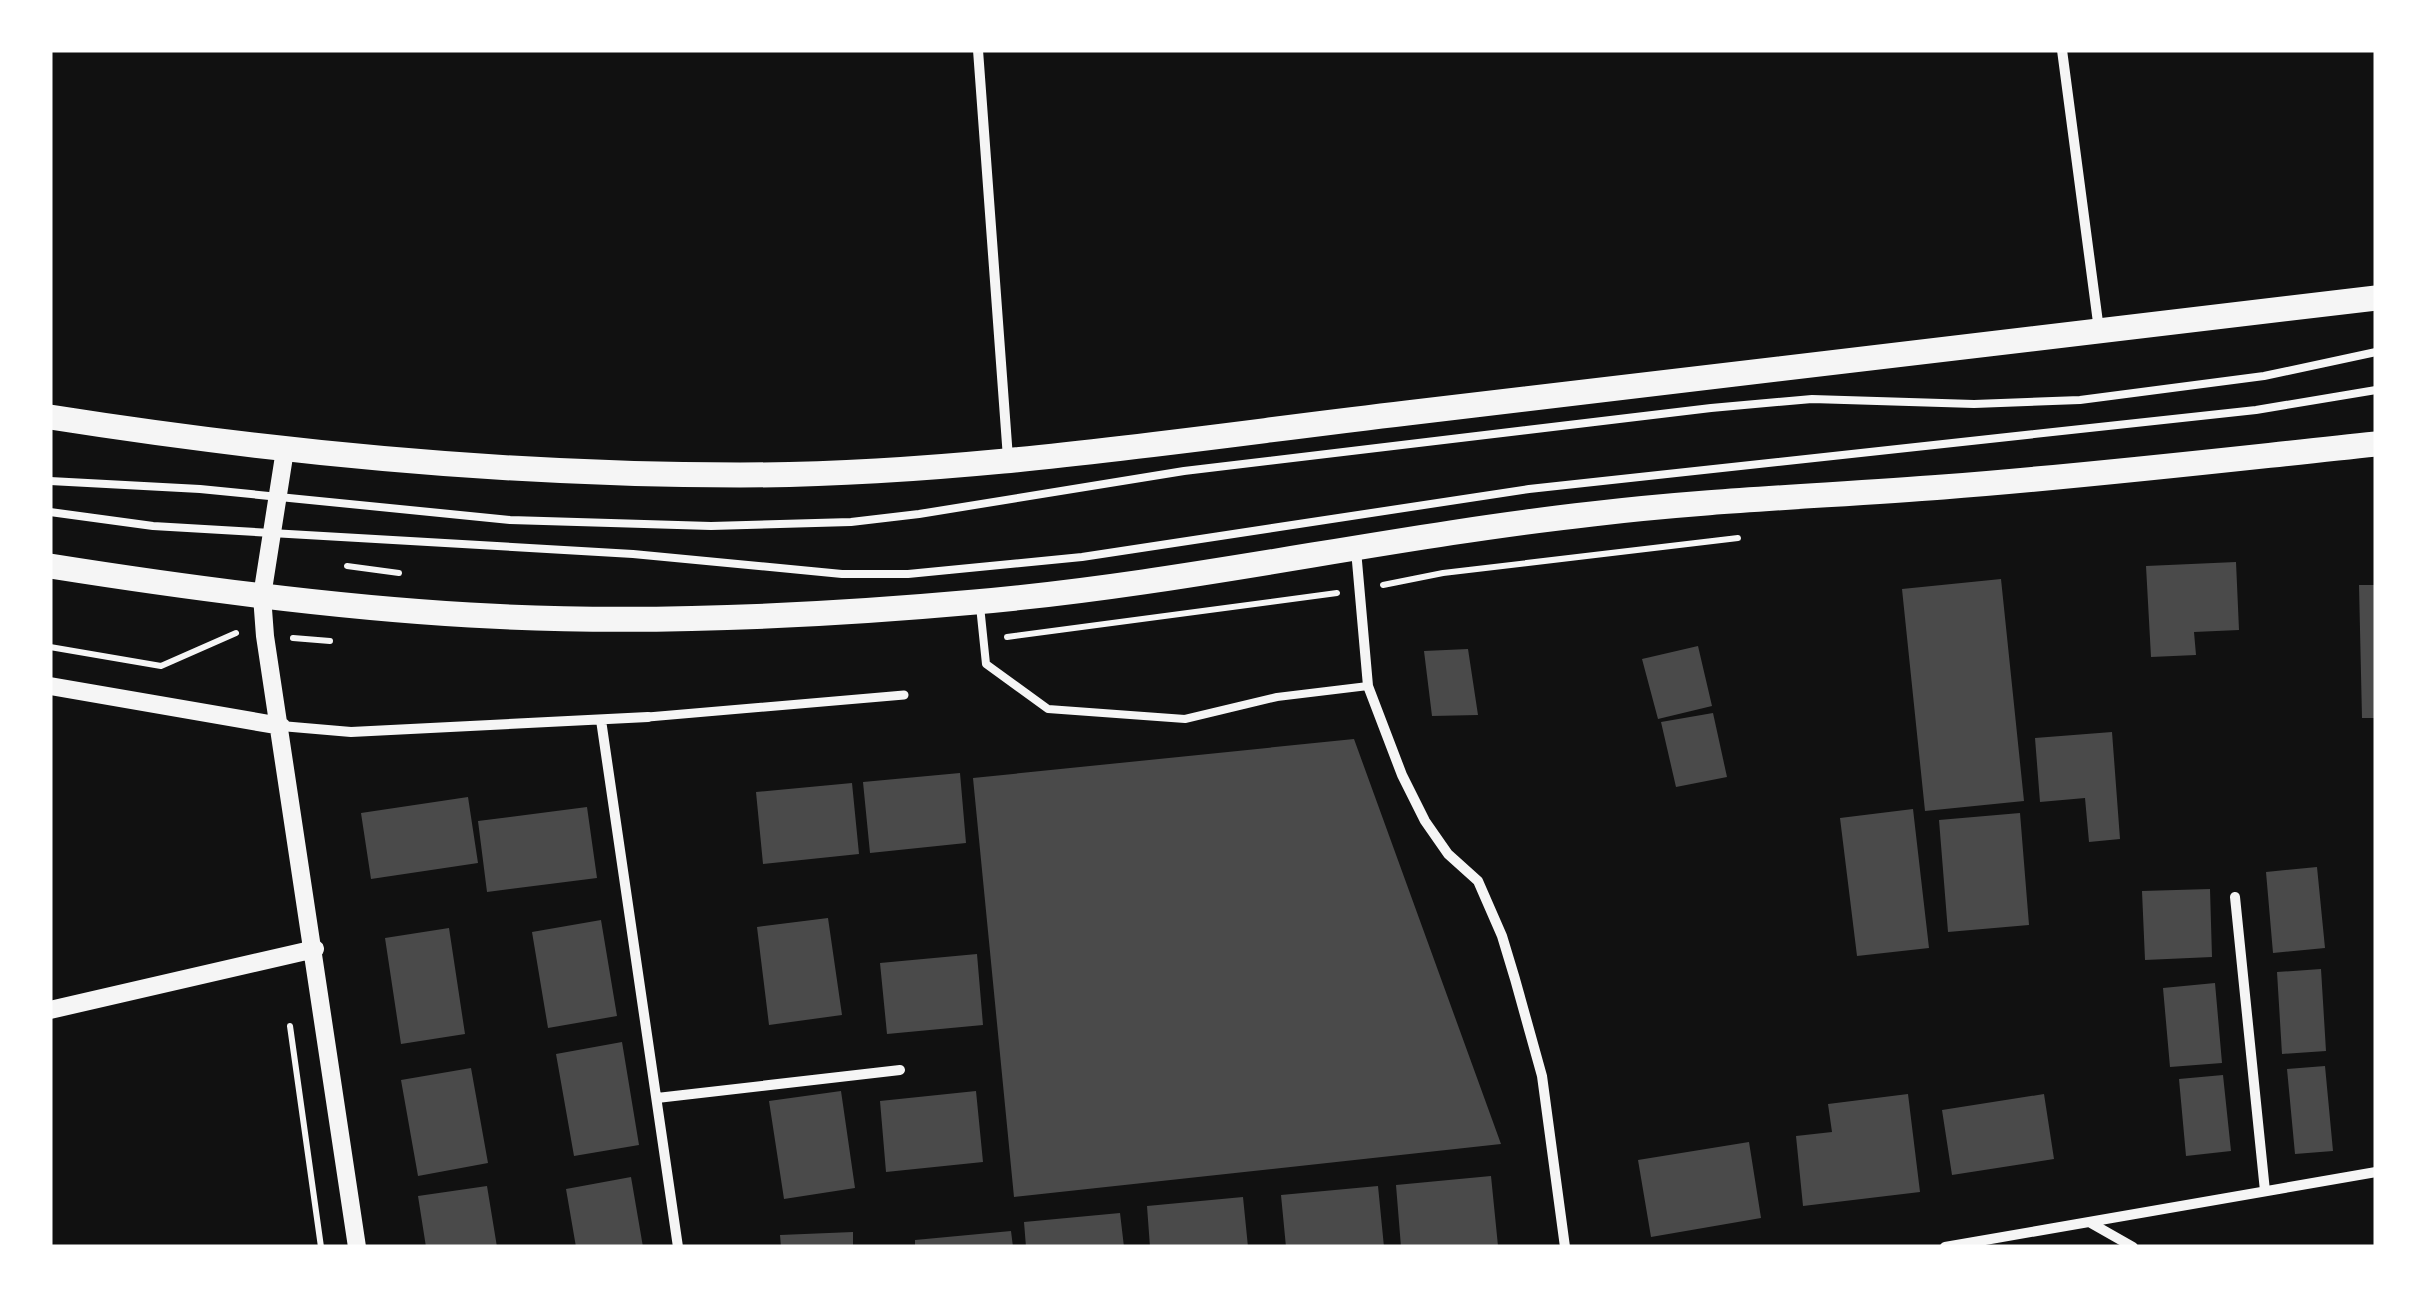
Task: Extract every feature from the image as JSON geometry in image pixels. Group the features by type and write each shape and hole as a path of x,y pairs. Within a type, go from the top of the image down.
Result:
{"main road":[{"path":"50,417 383,461 610,474 861,471 1008,460 2376,298"},
{"path":"50,566 262,596 473,615 576,619 792,615 980,602 1192,576 1594,513 2003,482 2376,444"}],"street":[{"path":"978,50 1008,460"},
{"path":"2062,50 2100,331"},
{"path":"284,450 262,596 265,636 357,1247"},
{"path":"1356,549 1368,686 1402,775 1425,821 1448,854 1478,881 1502,936 1542,1076 1565,1247"},
{"path":"50,686 281,726 351,732 648,718 904,695"},
{"path":"600,720 678,1247"},
{"path":"2234,897 2265,1191"},
{"path":"50,1010 314,949"},
{"path":"657,1098 900,1070"},
{"path":"1945,1247 2376,1172"},
{"path":"2088,1222 2133,1247"},
{"path":"2021,1234 2024,1247"}],"lane":[{"path":"50,481 200,490 510,520 711,526 851,522 1184,470 1728,406 1812,399 1992,404 2080,400 2264,376 2376,352"},
{"path":"50,512 152,526 634,554 822,573 908,574 1082,557 1529,489 2256,410 2376,390"},
{"path":"980,602 986,664 1048,710 1185,719 1277,696 1368,686"}],"path":[{"path":"1060,632 1361,590 1443,572 1739,538"},
{"path":"346,566 402,573"}],"building":[{"path":"2236,562 2239,630 2194,632 2196,655 2151,657 2146,566"},
{"path":"2001,579 2024,801 1925,811 1902,589"},
{"path":"2359,585 2376,585 2376,718 2362,718"},
{"path":"1698,646 1712,706 1658,719 1642,659"},
{"path":"1468,649 1478,715 1432,716 1424,651"},
{"path":"1713,713 1727,777 1676,787 1661,722"},
{"path":"2112,732 2120,839 2089,842 2085,798 2040,802 2035,738"},
{"path":"1354,739 1501,1144 1014,1197 973,778"},
{"path":"960,773 966,843 870,853 863,782"},
{"path":"852,783 859,854 763,864 756,792"},
{"path":"468,797 478,863 371,879 361,813"},
{"path":"587,807 597,878 487,892 478,821"},
{"path":"1913,809 1929,948 1857,956 1840,818"},
{"path":"2020,813 2029,925 1948,932 1939,820"},
{"path":"2317,867 2325,948 2273,953 2266,872"},
{"path":"2210,889 2212,957 2145,960 2142,891"},
{"path":"828,918 842,1015 769,1025 757,927"},
{"path":"601,920 617,1016 548,1028 532,932"},
{"path":"449,928 465,1034 401,1044 385,938"},
{"path":"977,954 983,1025 887,1034 880,963"},
{"path":"2321,969 2326,1051 2282,1054 2277,972"},
{"path":"2215,983 2222,1063 2170,1067 2163,988"},
{"path":"622,1042 639,1145 574,1156 556,1054"},
{"path":"2325,1066 2333,1151 2295,1154 2287,1069"},
{"path":"471,1068 488,1163 418,1176 401,1080"},
{"path":"2223,1075 2231,1151 2186,1156 2179,1079"},
{"path":"841,1091 855,1188 784,1199 769,1101"},
{"path":"976,1091 983,1162 886,1172 880,1101"},
{"path":"1908,1094 1920,1192 1803,1206 1796,1136 1832,1132 1828,1104"},
{"path":"2044,1094 2054,1159 1952,1175 1942,1110"},
{"path":"1749,1142 1761,1218 1651,1237 1638,1160"},
{"path":"1491,1176 1498,1246 1401,1247 1396,1185"},
{"path":"631,1177 643,1247 576,1247 566,1189"},
{"path":"487,1186 497,1247 426,1247 418,1196"},
{"path":"1378,1186 1384,1247 1286,1247 1281,1195"},
{"path":"1243,1197 1248,1247 1150,1247 1147,1206"},
{"path":"1120,1213 1124,1247 1026,1247 1024,1222"},
{"path":"1011,1231 1013,1247 915,1247 915,1240"},
{"path":"853,1232 853,1247 781,1247 780,1235"}]}
